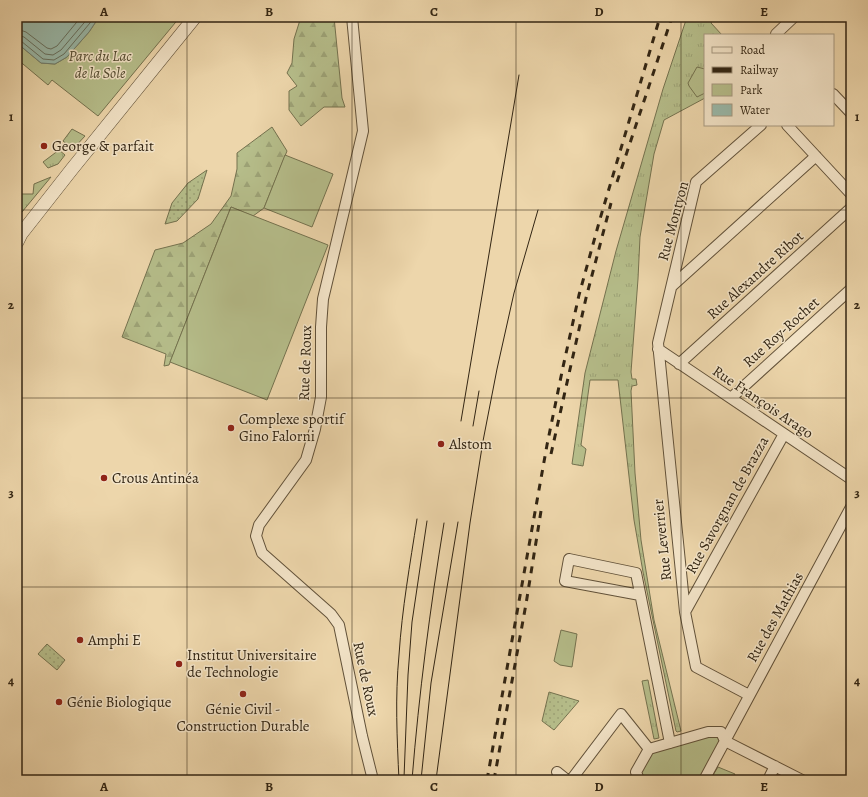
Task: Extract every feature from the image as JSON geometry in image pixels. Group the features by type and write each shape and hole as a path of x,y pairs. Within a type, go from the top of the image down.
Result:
{"street":[{"path":"18,238 195,17"},
{"name":"Rue de Roux","path":"352,17 363,131 323,299 321,327 321,397 315,429 306,460 259,525 256,536 262,553 331,614 339,625 362,736 373,780"},
{"path":"776,34 794,17"},
{"path":"834,95 851,113"},
{"name":"Rue Montyon","path":"658,350 658,343 696,182 760,126"},
{"path":"788,126 851,194"},
{"path":"672,286 816,156"},
{"name":"Rue Alexandre Ribot","path":"660,366 675,361 851,208"},
{"path":"678,260 688,271"},
{"name":"Rue Roy-Rochet","path":"731,398 851,288"},
{"name":"Rue François Arago","path":"658,350 851,479"},
{"name":"Rue Leverrier","path":"658,350 685,612 696,667 749,695"},
{"name":"Rue Savorgnan de Brazza","path":"685,612 784,434"},
{"name":"Rue des Mathias","path":"704,780 723,737 749,695 851,507"},
{"path":"640,595 566,581 569,559 636,573 670,743"},
{"path":"682,582 699,586"},
{"path":"570,780 621,714 649,749"},
{"path":"639,780 636,772 649,749 708,732 723,737 802,780"},
{"path":"768,780 775,766"},
{"path":"557,772 567,780"}],"green space":[{"name":"Parc du Lac de la Sole","path":"99,17 180,17 98,116 52,80 48,85 17,59 17,43 41,63 55,64 67,57 89,32"},
{"path":"308,17 334,17 342,98 345,107 324,107 301,126 289,110 289,91 297,86 287,73 292,63 294,39 300,20 307,21"},
{"path":"687,17 713,17 711,23 721,34 704,34 704,99 664,120 654,154 640,237 631,372 632,379 636,379 637,385 632,386 631,391 635,473 641,540 654,620 681,731 677,732 643,572 634,520 618,380 590,380 581,445 586,449 583,466 572,464 585,373 616,251 663,89"},
{"path":"697,67 704,69 704,94 697,97 688,83"},
{"path":"272,127 287,151 264,208 253,216 231,207 169,365 164,366 166,354 122,337 155,250 183,243 211,224 231,196 237,169 237,153"},
{"path":"72,129 85,136 73,149 63,141"},
{"path":"59,150 65,155 58,164 48,168 43,162"},
{"path":"285,155 333,174 312,227 264,208"},
{"path":"207,170 198,199 177,221 165,224 172,203 188,183"},
{"path":"51,177 17,218 17,194 33,194 34,184"},
{"path":"231,207 328,245 267,400 170,362"},
{"path":"561,630 577,634 572,667 560,665 554,661"},
{"path":"47,644 65,660 57,670 38,654"},
{"path":"648,680 659,738 654,739 642,681"},
{"path":"549,692 579,701 554,730 542,721"},
{"path":"721,732 725,741 704,780 639,780 649,749"},
{"path":"718,767 735,774 732,780 710,780"}],"water":[{"path":"17,17 99,17 89,32 67,57 55,64 41,63 17,43"}],"tram line":[{"path":"461,421 519,75"},
{"path":"436,780 470,523 483,441 514,293 538,210"},
{"path":"473,426 479,391"},
{"path":"399,780 397,686 400,638 417,519"},
{"path":"404,778 408,675 412,622 427,521"},
{"path":"421,780 431,683 458,522"},
{"path":"412,780 425,651 444,523"}],"railway":[{"path":"487,780 547,445 579,295 660,17"},
{"path":"617,182 672,17"},
{"path":"551,454 586,298 611,203"},
{"path":"494,780 526,604 541,511"}],"place":[{"name":"George & parfait","path":"44,146"},
{"name":"Complexe sportif Gino Falorni","path":"231,428"},
{"name":"Alstom","path":"441,444"},
{"name":"Crous Antinéa","path":"104,478"},
{"name":"Amphi E","path":"80,640"},
{"name":"Institut Universitaire de Technologie","path":"179,664"},
{"name":"Génie Civil - Construction Durable","path":"243,694"},
{"name":"Génie Biologique","path":"59,702"}]}
